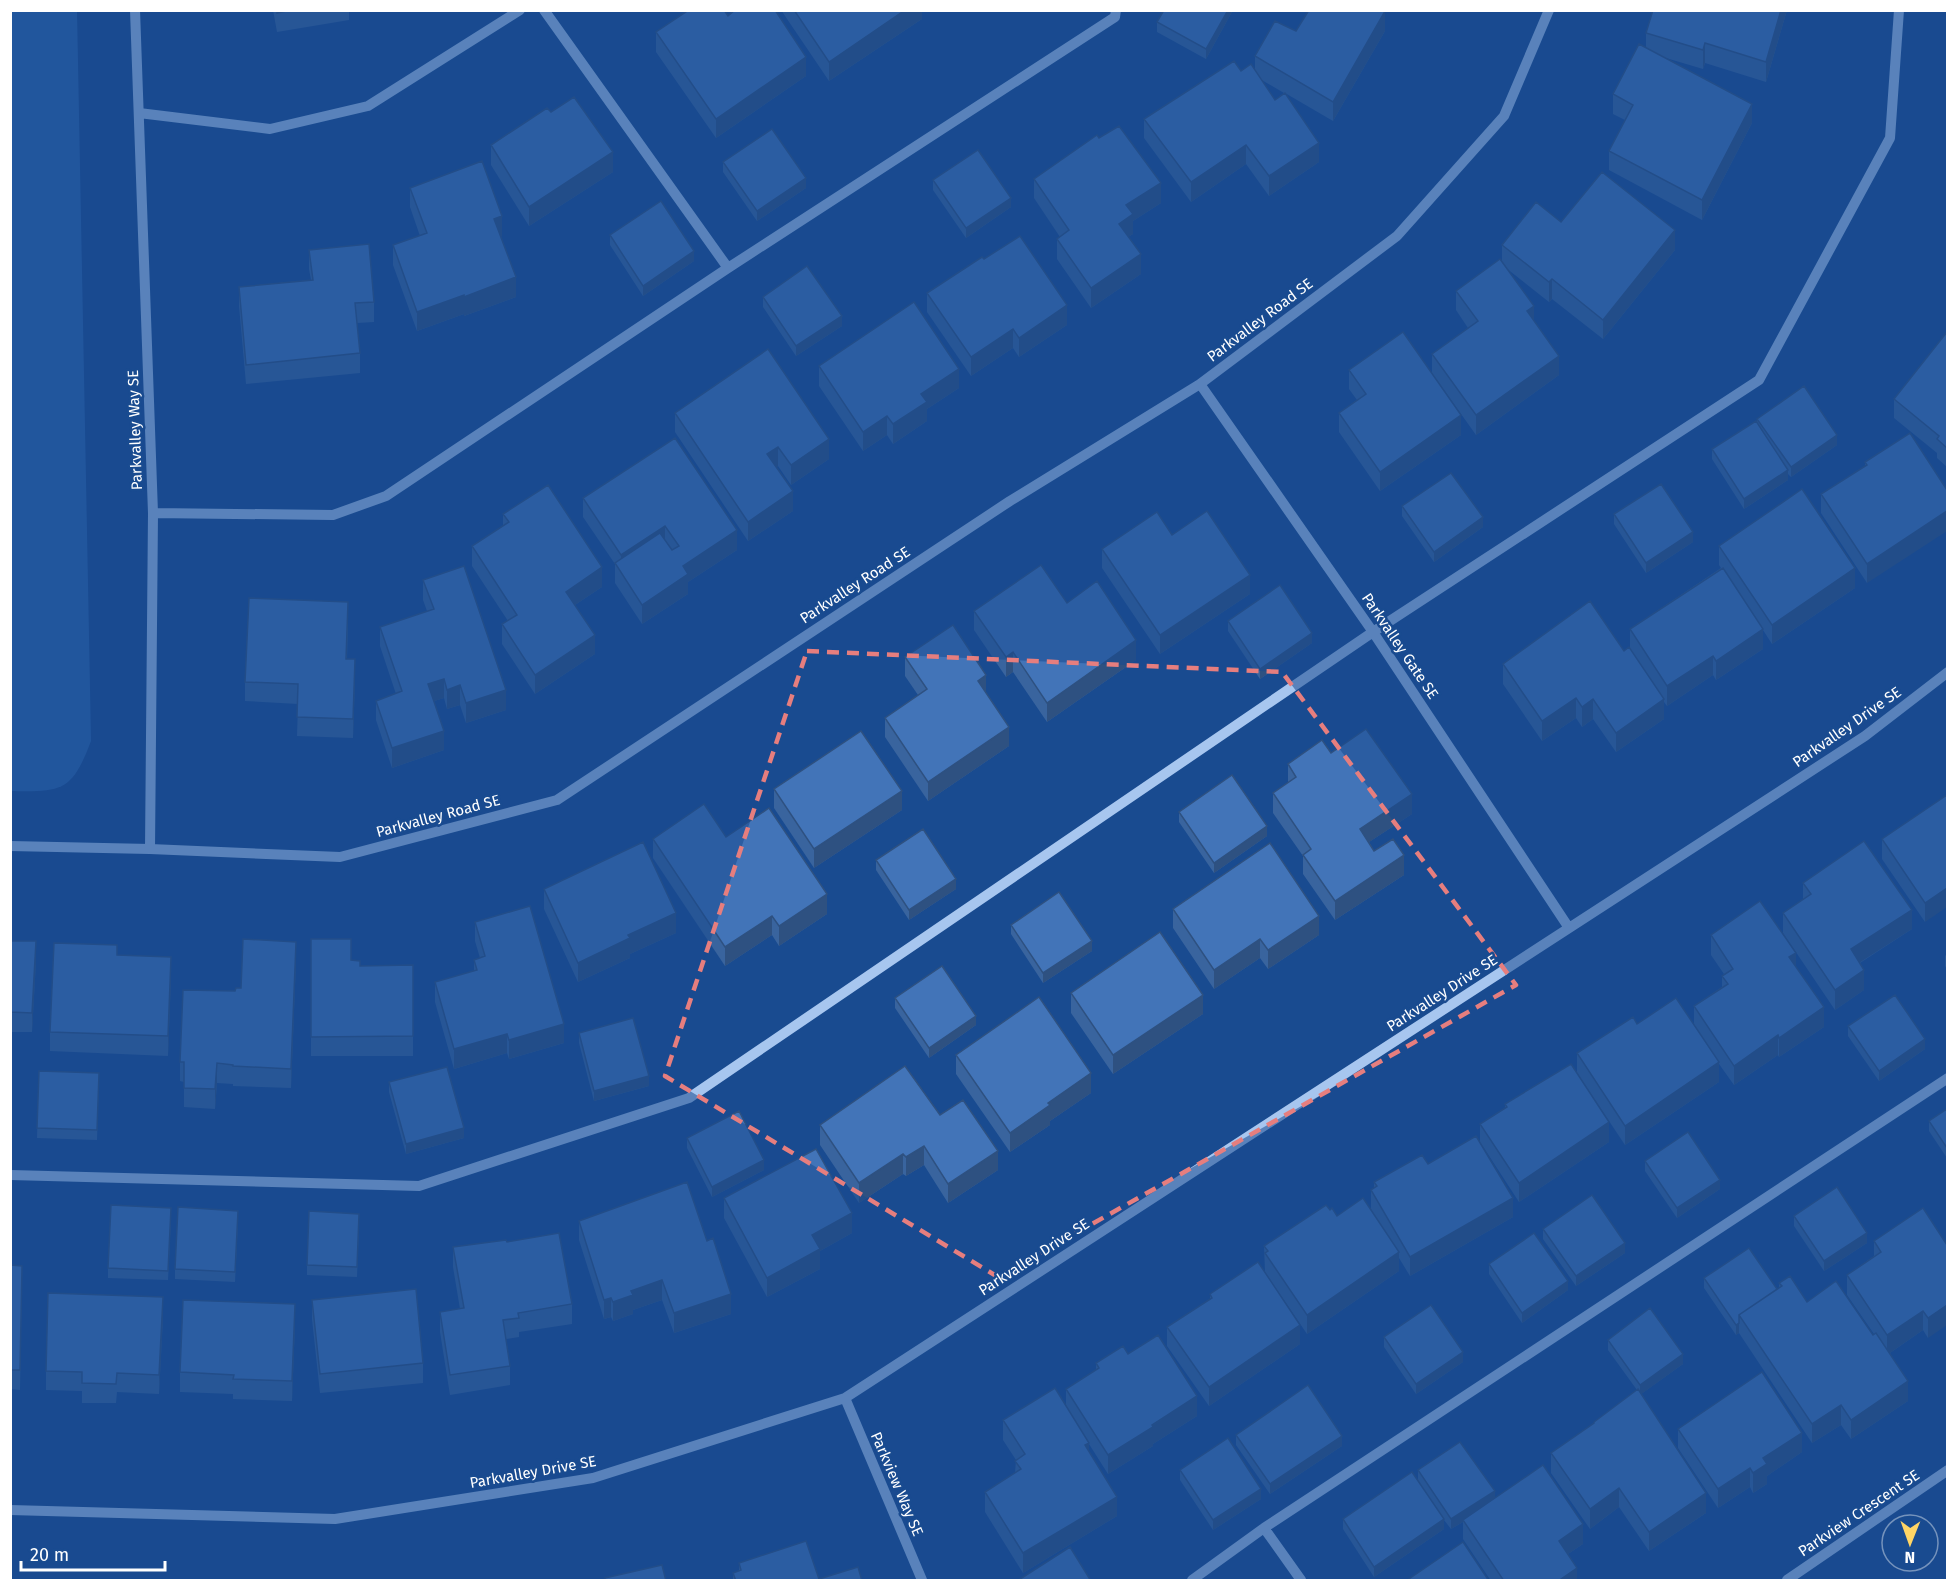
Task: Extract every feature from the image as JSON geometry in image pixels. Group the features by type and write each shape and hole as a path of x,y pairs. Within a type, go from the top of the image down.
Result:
{"street":[{"name":"Parkvalley Way SE","path":"135,10 153,513 150,849"},
{"path":"139,114 270,129 368,106 520,10"},
{"path":"544,10 728,268"},
{"path":"153,513 333,514 386,496 728,268 1114,17 1116,10"},
{"name":"Parkvalley Road SE","path":"10,846 340,857 556,800 1010,501 1200,384 1397,236 1504,116 1549,10"},
{"path":"10,1175 419,1186 689,1098 1373,632 1759,380 1890,138 1899,10"},
{"name":"Parkvalley Gate SE","path":"1200,384 1373,632 1569,928"},
{"name":"Parkvalley Drive SE","path":"10,1510 335,1519 593,1478 845,1398 1865,736 1947,672"},
{"path":"1192,1581 1264,1528 1947,1078"},
{"name":"Parkview Way SE","path":"845,1398 922,1581"},
{"name":"Parkview Crescent SE","path":"1787,1581 1947,1470"},
{"path":"1264,1528 1301,1581"}],"highlighted area":[{"path":"807,651 1282,672 1516,985 998,1277 665,1076"}],"shaded area":[{"path":"11,10 77,11 91,741 78,770 71,779 54,789 42,791 10,791"}],"building":[{"path":"689,10 724,10 728,16 735,10 775,10 806,57 716,119 656,32"},
{"path":"794,10 905,10 829,62"},
{"path":"1164,10 1228,10 1206,49 1157,22"},
{"path":"1309,10 1385,11 1333,102 1255,56 1275,21 1296,31"},
{"path":"1653,10 1781,10 1766,62 1705,43 1703,50 1646,33"},
{"path":"1639,44 1752,104 1702,200 1609,151 1633,105 1613,94"},
{"path":"1234,61 1241,71 1251,64 1275,100 1285,93 1319,143 1269,176 1246,145 1191,182 1144,119"},
{"path":"574,97 613,152 529,207 491,145 547,108 551,112"},
{"path":"1119,126 1161,183 1126,205 1133,214 1119,224 1141,254 1091,288 1057,239 1069,230 1034,179 1097,135 1099,138"},
{"path":"772,129 806,178 757,211 723,162"},
{"path":"978,150 1011,198 966,228 933,180"},
{"path":"482,161 502,216 494,219 516,277 417,312 393,245 427,233 410,188"},
{"path":"1602,172 1675,230 1603,320 1552,279 1549,282 1502,245 1536,202 1561,222"},
{"path":"661,201 694,251 643,286 610,235"},
{"path":"1020,236 1067,305 1019,338 1013,329 971,357 927,293 982,257 984,259"},
{"path":"369,244 374,302 355,303 360,353 246,365 239,287 313,280 309,250"},
{"path":"1500,259 1534,306 1527,311 1559,356 1476,415 1432,354 1478,321 1456,291"},
{"path":"807,266 842,316 796,346 763,297"},
{"path":"914,302 959,369 921,394 927,402 893,424 887,416 863,432 819,366"},
{"path":"1403,332 1461,415 1380,472 1339,413 1366,394 1349,370"},
{"path":"1947,332 1947,448 1937,439 1939,436 1894,399"},
{"path":"768,349 829,439 791,465 778,447 767,454 793,491 748,522 675,413"},
{"path":"1804,386 1837,435 1791,467 1757,419"},
{"path":"1756,421 1788,470 1744,499 1712,449"},
{"path":"1910,433 1947,490 1947,511 1867,564 1821,494 1867,465 1865,462"},
{"path":"675,438 737,530 683,566 688,574 642,605 615,563 660,533 672,550 679,546 665,526 621,555 583,498"},
{"path":"1451,473 1483,517 1434,552 1402,506"},
{"path":"1661,484 1693,532 1646,563 1614,514"},
{"path":"548,485 602,567 566,592 595,635 535,675 502,624 517,615 472,546 509,522 503,514"},
{"path":"1802,489 1855,568 1772,625 1719,546"},
{"path":"1207,511 1250,575 1160,635 1102,549 1157,512 1172,535"},
{"path":"1041,565 1067,603 1097,581 1136,640 1047,703 1013,652 1006,657 974,611"},
{"path":"464,566 506,690 466,703 460,685 447,690 444,679 428,684 444,731 392,748 376,701 402,691 380,627 434,609 423,580"},
{"path":"1723,568 1763,629 1716,661 1713,656 1667,686 1630,629"},
{"path":"1280,585 1312,633 1260,669 1228,621"},
{"path":"249,598 348,602 346,659 355,659 353,719 297,717 298,684 245,682"},
{"path":"1590,601 1624,651 1629,647 1664,699 1616,733 1593,699 1582,707 1576,698 1542,721 1503,664"},
{"path":"953,625 986,675 978,681 1009,727 928,782 885,718 927,689 905,657"},
{"path":"1366,729 1412,794 1360,829 1374,851 1393,839 1404,855 1335,901 1303,855 1311,849 1273,793 1296,777 1288,764 1322,740 1331,753"},
{"path":"861,731 902,791 814,849 774,789"},
{"path":"1232,775 1267,826 1214,863 1179,812"},
{"path":"1947,795 1947,888 1925,903 1882,839"},
{"path":"704,804 726,837 769,808 827,894 779,926 772,916 725,947 653,839"},
{"path":"923,829 956,879 909,910 876,860"},
{"path":"1864,841 1912,910 1851,949 1864,970 1835,990 1783,913 1811,894 1803,883"},
{"path":"643,842 676,913 628,935 630,938 578,963 544,889"},
{"path":"1270,843 1319,916 1268,950 1260,939 1214,970 1173,909"},
{"path":"1059,892 1092,941 1043,973 1011,925"},
{"path":"1760,901 1796,953 1789,957 1824,1007 1779,1038 1778,1035 1734,1066 1694,1006 1728,984 1722,976 1733,969 1711,935"},
{"path":"530,906 564,1024 509,1040 507,1034 454,1049 435,982 477,970 474,960 485,956 475,922"},
{"path":"1160,932 1203,995 1113,1055 1071,993"},
{"path":"243,939 296,942 291,1069 217,1063 215,1089 184,1088 184,1062 180,1062 183,990 235,991 236,988 241,988"},
{"path":"311,939 351,939 351,960 360,961 360,966 413,965 413,1036 311,1037"},
{"path":"10,941 36,941 32,1013 10,1012"},
{"path":"54,943 117,945 117,955 171,957 168,1036 50,1032"},
{"path":"942,966 976,1016 929,1048 895,998"},
{"path":"1895,995 1925,1039 1879,1071 1848,1026"},
{"path":"1039,997 1091,1073 1010,1133 956,1055"},
{"path":"1676,998 1719,1062 1625,1126 1577,1053 1633,1017 1637,1024"},
{"path":"633,1018 649,1076 594,1091 579,1033"},
{"path":"1571,1064 1609,1122 1519,1183 1480,1124 1507,1107 1505,1104"},
{"path":"905,1066 940,1115 963,1100 998,1151 948,1184 924,1146 906,1157 903,1154 859,1183 820,1125"},
{"path":"447,1067 464,1128 406,1144 389,1082"},
{"path":"39,1071 99,1073 97,1130 37,1128"},
{"path":"1947,1109 1947,1148 1929,1121"},
{"path":"739,1111 764,1160 712,1187 687,1138"},
{"path":"1688,1132 1720,1180 1677,1208 1645,1161"},
{"path":"1476,1136 1513,1198 1410,1257 1371,1190 1377,1186 1374,1182 1422,1155 1428,1164"},
{"path":"816,1149 852,1213 812,1235 820,1249 767,1278 724,1198"},
{"path":"687,1182 707,1241 713,1238 731,1294 674,1313 662,1280 631,1291 633,1295 613,1302 611,1298 604,1300 579,1221"},
{"path":"1837,1187 1867,1233 1824,1261 1794,1216"},
{"path":"1592,1195 1625,1243 1576,1276 1543,1229"},
{"path":"1363,1198 1399,1252 1307,1315 1265,1253 1268,1251 1264,1246 1326,1205 1330,1210 1332,1208 1337,1216"},
{"path":"111,1205 171,1208 168,1271 108,1268"},
{"path":"178,1207 238,1211 235,1272 175,1269"},
{"path":"1923,1208 1947,1245 1947,1305 1928,1318 1923,1311 1887,1335 1847,1275 1881,1252 1874,1241"},
{"path":"309,1211 359,1214 357,1267 307,1265"},
{"path":"559,1233 572,1304 518,1313 519,1318 503,1320 510,1366 450,1375 440,1312 464,1308 453,1247 506,1240 507,1242"},
{"path":"1534,1233 1568,1281 1522,1313 1489,1264"},
{"path":"1749,1248 1777,1289 1739,1315 1739,1323 1736,1325 1704,1278"},
{"path":"1258,1262 1300,1325 1209,1387 1167,1327 1212,1298 1210,1294"},
{"path":"10,1265 22,1266 20,1370 10,1370"},
{"path":"1790,1276 1807,1302 1836,1281 1873,1335 1876,1333 1908,1381 1851,1420 1841,1405 1812,1424 1739,1315 1782,1286 1779,1283"},
{"path":"416,1289 423,1363 320,1374 312,1300"},
{"path":"48,1293 163,1297 159,1375 117,1373 116,1384 82,1383 82,1372 46,1371"},
{"path":"183,1300 295,1304 292,1381 233,1379 234,1375 180,1372"},
{"path":"1431,1305 1463,1352 1416,1384 1384,1337"},
{"path":"1650,1308 1683,1354 1640,1385 1608,1340"},
{"path":"1158,1335 1197,1396 1108,1455 1066,1389 1099,1368 1096,1363 1123,1346 1128,1354"},
{"path":"1762,1372 1802,1433 1763,1458 1767,1464 1753,1473 1750,1468 1718,1489 1678,1429"},
{"path":"1308,1385 1342,1436 1270,1484 1236,1435"},
{"path":"1055,1388 1089,1443 1085,1445 1117,1497 1023,1553 985,1492 1021,1469 1015,1461 1025,1454 1003,1420"},
{"path":"1638,1389 1706,1493 1649,1532 1619,1488 1590,1509 1551,1453"},
{"path":"1228,1438 1261,1489 1213,1520 1180,1470"},
{"path":"1460,1442 1495,1491 1451,1519 1418,1470"},
{"path":"1543,1465 1583,1524 1559,1541 1577,1568 1558,1581 1504,1581 1463,1520"},
{"path":"1412,1472 1444,1519 1374,1567 1343,1519"},
{"path":"806,1541 819,1579 858,1567 862,1581 736,1581 733,1573 741,1570 739,1563"},
{"path":"1463,1542 1489,1581 1406,1581"},
{"path":"1070,1547 1091,1581 1017,1581"},
{"path":"662,1565 666,1581 606,1581 605,1578"}]}
